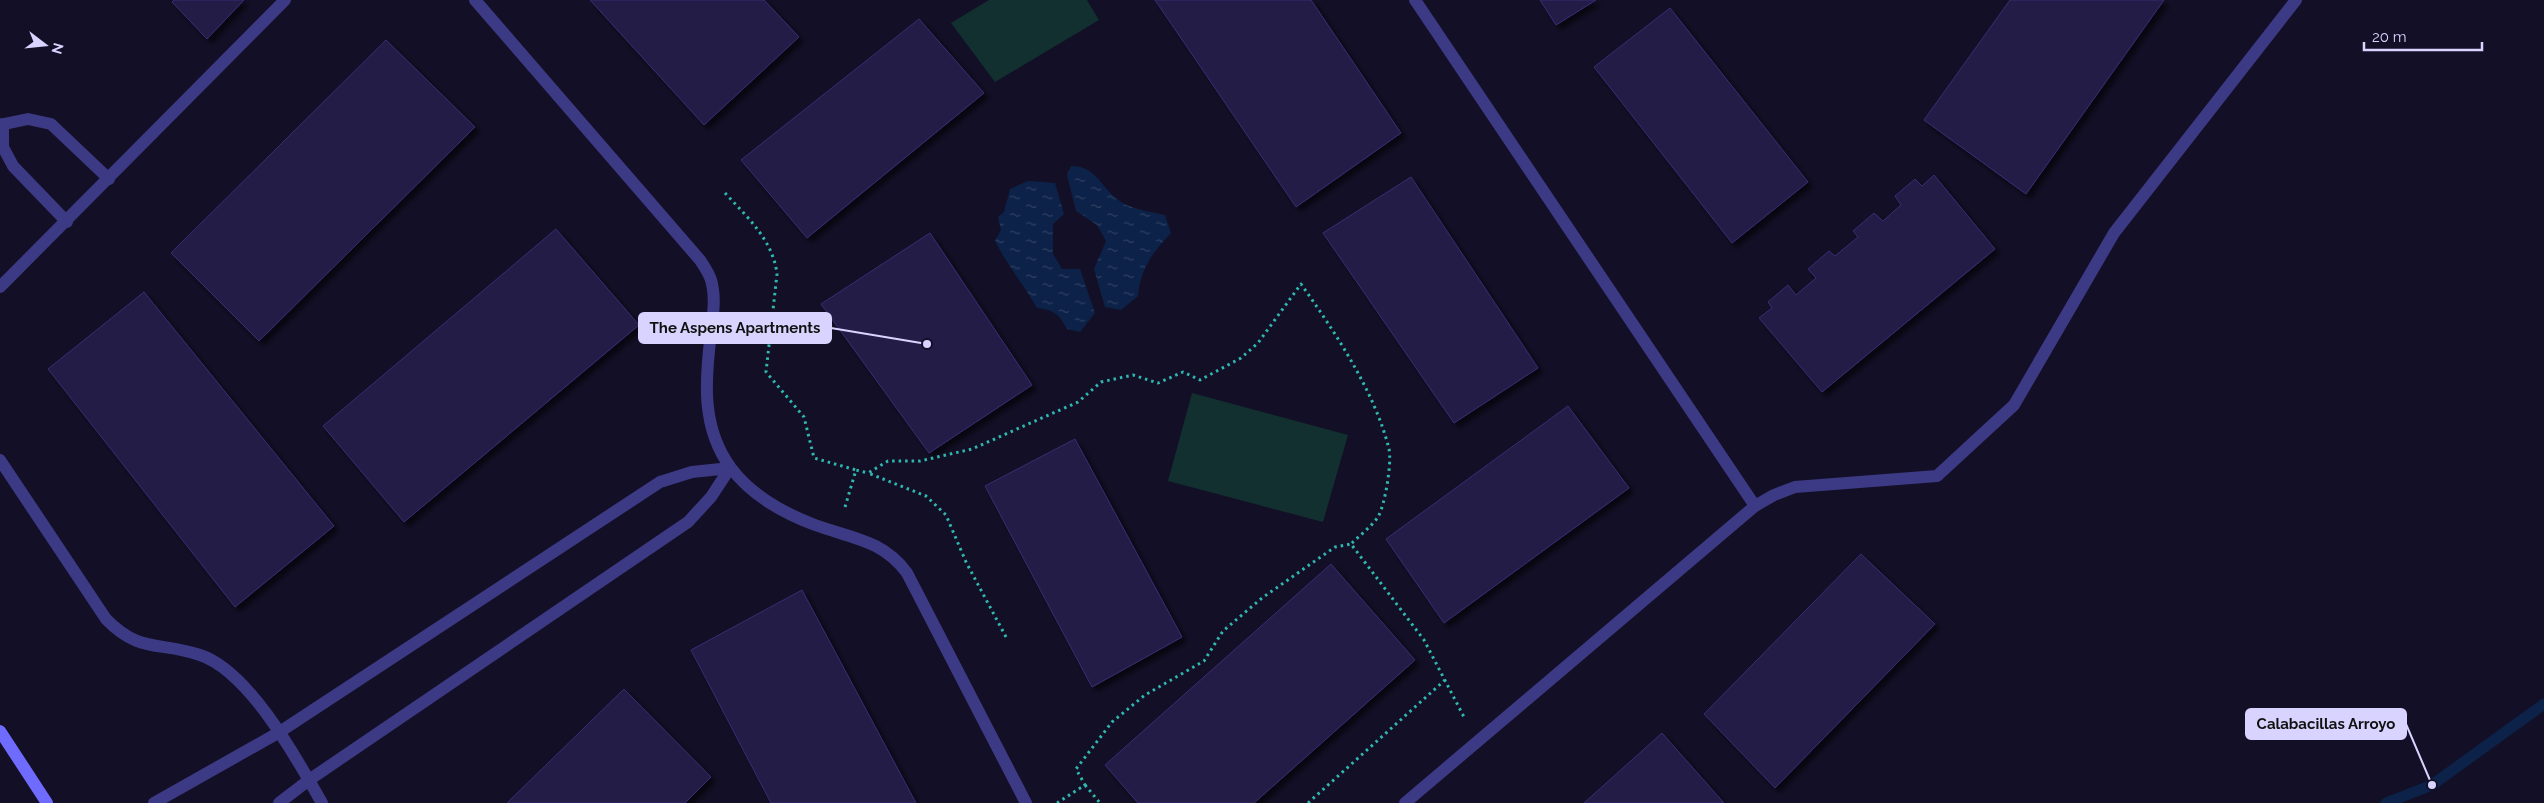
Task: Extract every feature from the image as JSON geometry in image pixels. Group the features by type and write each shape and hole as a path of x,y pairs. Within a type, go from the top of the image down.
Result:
{"main road":[{"path":"0,731 47,803"}],"lane":[{"path":"0,287 67,222 285,0"},
{"path":"474,0 700,260 711,279 714,300 705,379 707,410 716,442 730,468 748,487 768,503 788,514 882,548 896,559 906,573 1026,803"},
{"path":"1415,0 1756,506"},
{"path":"1405,803 1756,506 1774,495 1795,487 1937,476 2014,405 2114,233 2296,0"},
{"path":"67,222 13,166 4,147 1,125 28,119 50,124 108,179"},
{"path":"0,460 106,619 120,634 138,643 201,655 220,664 249,691 309,780 322,803"},
{"path":"154,803 278,733 660,482 692,472 730,468"},
{"path":"278,803 688,522 711,498 730,468"}],"path":[{"path":"725,193 769,244 777,274 766,372 804,418 814,458 868,473 926,496 946,515 966,562 1006,638"},
{"path":"868,473 888,461 920,461 972,449 1078,402 1101,382 1133,375 1158,383 1183,372 1200,380 1241,358 1258,343 1301,284 1328,321 1370,398 1390,451 1385,495 1378,517 1351,544 1335,547 1262,598 1223,631 1204,661 1145,695 1112,722 1076,768 1085,785 1100,803"},
{"path":"838,532 856,470"},
{"path":"1351,544 1424,640 1477,742"},
{"path":"1308,803 1444,680"},
{"path":"1057,803 1085,785"}],"green space":[{"path":"989,0 1087,0 1099,20 995,82 951,23"},
{"path":"1192,393 1348,435 1323,522 1168,481"}],"water":[{"path":"1071,166 1088,170 1123,203 1138,209 1165,215 1171,233 1148,261 1141,277 1138,296 1121,310 1105,307 1094,269 1106,241 1097,225 1076,211 1067,175"},
{"path":"1028,181 1055,183 1064,214 1053,224 1053,254 1062,269 1080,269 1095,313 1080,332 1067,329 1058,316 1052,312 1037,308 995,241 1001,230 998,217 1004,212 1010,189"}],"building":[{"path":"174,0 244,0 207,39 172,2"},
{"path":"590,0 764,0 799,37 704,125"},
{"path":"1155,0 1311,0 1401,133 1296,207"},
{"path":"1540,0 1596,0 1556,25"},
{"path":"2010,0 2164,0 2026,194 1924,120"},
{"path":"1670,8 1808,182 1732,243 1594,67"},
{"path":"919,19 984,93 807,238 741,160"},
{"path":"386,40 475,127 259,341 171,253"},
{"path":"1934,175 1995,249 1822,392 1759,318 1772,308 1768,302 1788,285 1796,295 1816,278 1808,269 1829,251 1835,256 1858,237 1853,231 1874,213 1883,221 1901,205 1895,196 1915,179 1922,186"},
{"path":"1411,177 1538,368 1454,423 1323,233"},
{"path":"556,229 639,325 404,522 323,426"},
{"path":"930,233 1032,385 929,453 821,304"},
{"path":"144,292 334,526 235,607 48,369"},
{"path":"1568,406 1629,488 1444,623 1386,539"},
{"path":"1075,439 1182,637 1092,687 985,486"},
{"path":"1861,554 1935,624 1775,788 1704,714"},
{"path":"1331,564 1415,660 1254,803 1138,803 1105,765"},
{"path":"802,590 916,803 771,803 691,650"},
{"path":"624,689 711,777 685,803 507,803"},
{"path":"1662,733 1724,803 1584,803"}],"waterway":[{"path":"2386,803 2432,785 2544,704"}],"place":[{"name":"The Aspens Apartments","path":"927,344"},
{"name":"Calabacillas Arroyo","path":"2432,785"}]}
